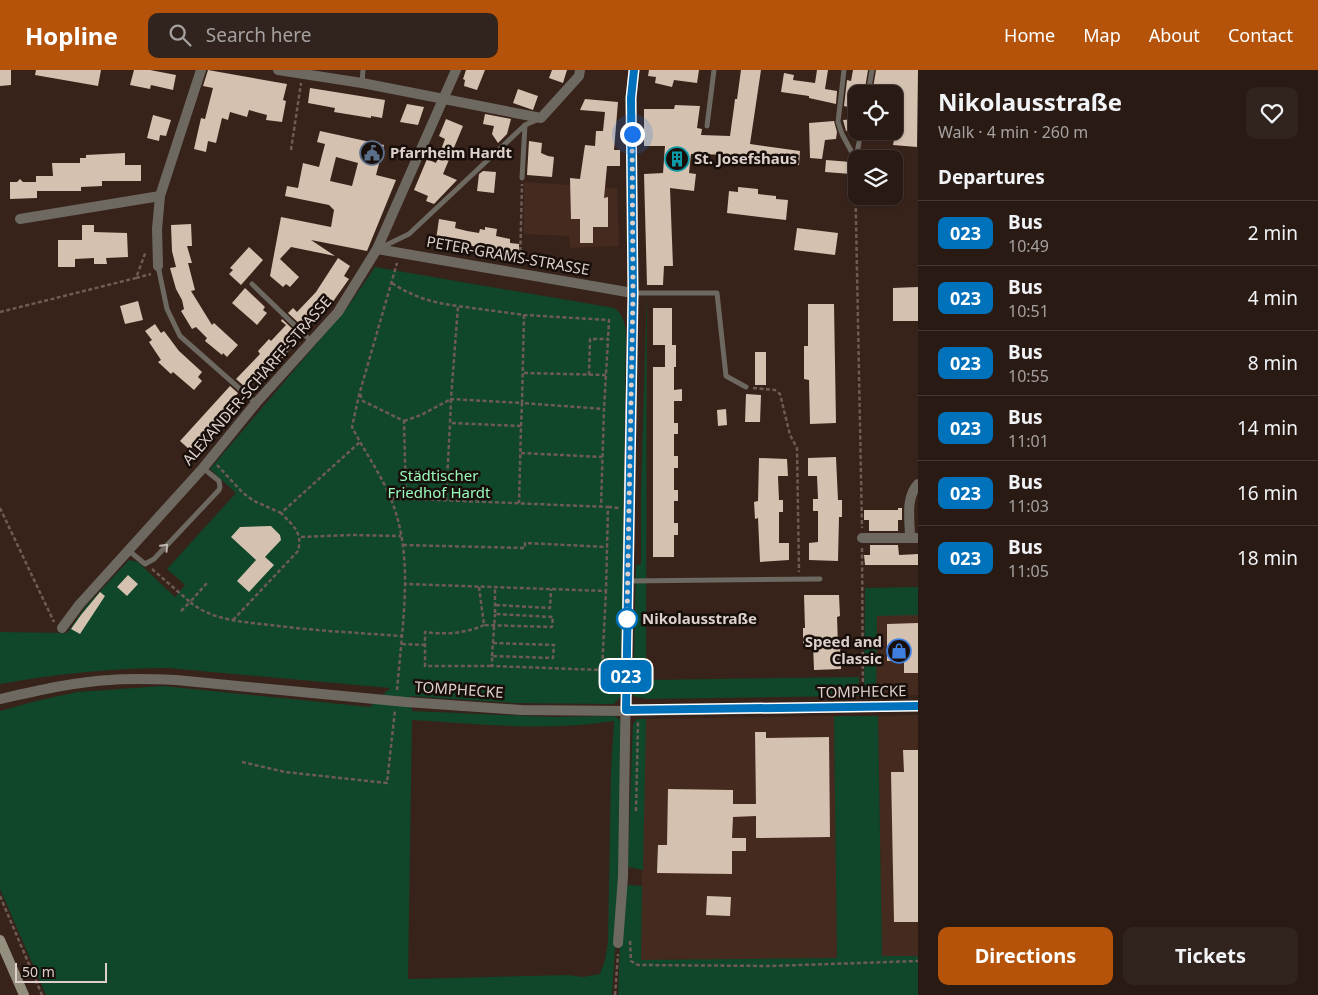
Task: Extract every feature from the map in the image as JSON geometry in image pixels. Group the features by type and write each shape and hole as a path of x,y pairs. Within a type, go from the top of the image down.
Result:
{"main road":[{"path":"0,940 24,995"}],"street":[{"path":"158,269 157,234 160,196 201,70"},
{"path":"278,70 362,83 541,118 579,76 580,70"},
{"name":"ALEXANDER-SCHARFF-STRASSE","path":"62,628 79,604 203,468 256,403 338,312 378,249 456,70"},
{"path":"618,944 623,877 633,293 631,98 634,70"},
{"path":"20,219 160,196"},
{"name":"PETER-GRAMS-STRASSE","path":"378,249 633,293"},
{"path":"862,538 914,538 910,499 912,491 918,484"},
{"name":"TOMPHECKE","path":"0,699 62,686 143,678 406,702 522,710 918,706"}],"lane":[{"path":"362,83 363,70"},
{"path":"707,126 714,70"},
{"path":"844,70 838,122 851,150"},
{"path":"870,85 872,70"},
{"path":"378,249 410,234 525,125 541,118"},
{"path":"522,178 525,125"},
{"path":"158,269 167,309 180,336 256,403"},
{"path":"252,284 311,341"},
{"path":"633,293 717,293 726,376 746,387"},
{"path":"127,550 145,564 154,559 219,490 219,481 203,468"},
{"path":"628,581 820,580"}],"path":[{"path":"291,150 303,74"},
{"path":"520,274 522,178"},
{"path":"856,205 863,707"},
{"path":"136,278 146,252 157,234"},
{"path":"145,564 196,608 211,614 233,620 302,629 402,636 406,584 401,536 391,498 352,427 400,252"},
{"path":"0,312 136,278 158,269"},
{"path":"392,283 404,292 436,303 524,315 608,320 601,506"},
{"path":"446,500 458,306"},
{"path":"518,503 524,373 524,315"},
{"path":"589,375 590,339 608,339"},
{"path":"524,373 606,376"},
{"path":"746,387 775,390 780,394 790,435 797,448 799,580"},
{"path":"360,393 363,401 404,421 421,415 451,399 604,410"},
{"path":"404,421 406,499"},
{"path":"450,424 521,426"},
{"path":"281,513 360,442"},
{"path":"520,453 602,458"},
{"path":"210,459 243,493 254,501 281,513 298,532 300,537 298,551 233,620"},
{"path":"391,498 608,507 602,670 426,666 426,632 437,634 476,629 484,624 552,627 553,617 495,614"},
{"path":"0,508 56,628 62,628"},
{"path":"300,537 401,536"},
{"path":"403,546 525,548 525,543 608,546"},
{"path":"181,611 207,583"},
{"path":"406,584 606,592"},
{"path":"480,587 484,624"},
{"path":"492,666 496,588"},
{"path":"496,605 550,608 551,590"},
{"path":"492,656 553,658 554,645 493,643"},
{"path":"401,644 425,645"},
{"path":"636,819 638,710"},
{"path":"242,762 285,772 387,783"},
{"path":"0,896 42,995"},
{"path":"630,933 631,960 638,965 771,966 918,961"},
{"path":"615,995 618,958"}],"shaded area":[{"path":"524,182 617,188 619,246 570,248 569,236 524,234"},
{"path":"877,615 918,615 918,695 876,695"},
{"path":"918,715 918,956 882,957 878,716"},
{"path":"834,716 837,958 640,960 646,719"}],"green space":[{"name":"Städtischer Friedhof Hardt","path":"375,267 614,308 621,315 626,331 621,696 614,704 513,703 410,696 412,711 553,717 614,716 619,719 622,725 619,892 612,995 46,995 0,889 0,711 77,692 163,686 370,707 390,688 168,668 84,672 0,684 0,632 67,633 85,607 129,560 138,562 175,597 185,585 167,569 236,493 210,469 347,308","holes":["412,720 538,727 614,721 611,770 608,942 600,974 583,977 568,975 408,979"]},
{"path":"647,286 646,680 859,677 859,696 646,699 633,696 636,565 641,564 641,492"},
{"path":"918,587 918,615 877,616 876,695 864,696 865,588"},
{"path":"834,716 878,716 882,956 918,956 918,995 618,995 622,891 629,885 642,886 641,960 837,958"},
{"path":"637,719 646,719 643,870 628,867 633,724"}],"building":[{"path":"0,70 11,70 11,85 0,86"},
{"path":"36,70 101,70 98,86 35,75"},
{"path":"134,70 150,70 176,75 173,90 151,85 150,89 130,85"},
{"path":"208,70 287,84 283,100 286,101 282,122 266,120 267,115 249,110 247,117 230,112 228,120 222,118 216,143 208,141 206,152 194,149 201,118 205,119 213,88 203,86"},
{"path":"466,70 485,70 477,90 464,86 465,80 463,79"},
{"path":"552,70 567,70 563,83 549,78"},
{"path":"649,70 699,70 697,83 674,80 672,87 655,83 656,77 648,76"},
{"path":"741,70 761,70 750,144 800,151 799,165 737,155 691,154 689,173 696,174 694,191 670,188 673,266 664,266 663,285 647,285 644,174 663,173 665,146 644,146 644,109 674,109 675,105 700,106 697,128 702,129 701,135 730,136"},
{"path":"817,70 828,70 825,89 837,91 836,104 809,98 809,96 781,92 784,73 794,75 793,80 815,83"},
{"path":"853,70 868,70 866,85 848,85 848,107 844,106 847,80 851,81"},
{"path":"876,70 918,70 917,147 893,145 894,140 903,140 903,85 874,85"},
{"path":"310,88 385,100 382,118 334,112 335,108 308,103"},
{"path":"518,89 538,96 533,110 513,103"},
{"path":"585,99 618,102 614,150 620,150 620,166 607,166 604,198 608,197 608,227 593,227 593,243 580,243 580,219 571,219 570,178 580,179 585,145 595,146 596,131 603,131 605,112 580,110"},
{"path":"407,104 424,107 418,125 400,122"},
{"path":"485,114 511,119 507,134 498,143 492,134 494,126 483,124"},
{"path":"153,115 171,120 166,136 160,135 159,141 147,138"},
{"path":"446,119 463,126 443,174 457,180 434,204 426,201 428,196 414,190 427,159 436,163 445,139 439,136"},
{"path":"843,120 848,120 848,131 846,131"},
{"path":"834,121 837,132 836,139 825,140 822,159 810,158 809,123"},
{"path":"320,131 384,145 376,175 396,180 367,251 311,240 335,256 291,247 280,259 299,277 290,287 286,284 283,287 270,276 281,217 331,227 334,210 329,205 285,196 287,186 298,188 303,163 319,167 325,144 317,142","holes":["336,157 358,163 352,186 330,181"]},
{"path":"529,141 542,143 541,153 554,157 552,177 527,175"},
{"path":"125,153 125,165 141,165 141,181 102,181 102,186 81,187 81,191 37,191 37,198 10,199 10,182 17,182 20,179 23,182 36,182 36,176 53,176 52,163 80,163 80,158 86,158 86,155"},
{"path":"826,160 848,162 848,174 825,172"},
{"path":"483,171 496,172 494,193 477,191 479,174"},
{"path":"738,187 758,189 758,194 776,196 776,199 788,200 786,220 727,213 729,191 738,192"},
{"path":"439,219 456,222 455,228 467,231 479,233 480,229 485,230 485,227 497,229 496,236 510,239 510,243 519,244 519,256 499,253 498,256 477,253 478,247 436,240"},
{"path":"191,224 192,246 187,246 192,263 188,263 195,290 191,291 212,325 214,323 238,345 227,357 205,341 207,338 196,327 192,329 181,311 184,309 182,300 176,289 170,268 176,267 172,251 171,225"},
{"path":"82,225 94,225 94,232 127,233 128,257 106,258 107,264 94,264 94,258 75,259 75,267 58,267 58,240 82,240"},
{"path":"797,228 838,233 835,255 794,250"},
{"path":"249,247 263,260 241,285 229,274 233,270 230,268"},
{"path":"338,258 350,266 344,276 349,279 332,303 306,330 288,313 293,308 297,312 316,292"},
{"path":"918,287 918,321 893,321 893,288"},
{"path":"245,288 265,307 263,310 267,313 257,325 232,303"},
{"path":"138,301 143,320 125,324 120,306"},
{"path":"808,304 834,304 836,423 810,424 809,380 804,379 804,346 808,346"},
{"path":"653,308 672,308 672,345 676,345 676,367 665,367 665,345 653,345"},
{"path":"282,319 300,338 260,383 253,376 244,386 236,379 260,354 258,351 269,339 271,341 286,325 281,321"},
{"path":"155,324 161,333 164,331 179,351 202,372 198,377 202,381 194,390 158,362 161,360 149,342 152,340 145,331"},
{"path":"755,352 766,352 766,385 755,385"},
{"path":"653,367 674,367 674,390 682,389 682,401 674,401 674,423 678,423 678,434 674,434 674,456 678,456 678,468 674,468 674,490 678,490 678,501 674,501 674,523 678,523 678,535 674,535 674,557 653,557"},
{"path":"230,386 238,393 232,400 238,406 198,450 193,446 190,450 180,441"},
{"path":"746,394 761,395 760,422 745,422"},
{"path":"726,409 727,425 718,426 717,410"},
{"path":"836,457 838,500 842,500 842,517 839,517 838,561 809,560 809,543 818,542 818,511 813,511 813,499 818,499 817,476 808,476 808,458"},
{"path":"759,458 787,459 788,476 778,476 779,500 783,500 783,512 779,512 779,543 789,543 789,560 760,562 758,518 755,519 754,502 758,501"},
{"path":"898,508 902,508 902,520 898,520 898,531 869,531 869,520 864,520 864,510 898,510"},
{"path":"271,526 280,535 281,540 265,557 274,565 249,592 237,581 256,560 231,537 240,527"},
{"path":"870,545 898,545 899,555 918,554 918,565 865,565 864,555 870,555"},
{"path":"128,575 138,584 127,596 117,587"},
{"path":"100,592 105,596 80,634 71,629 81,615"},
{"path":"804,595 839,595 840,616 837,617 841,669 814,670 813,644 803,644 803,628 805,628"},
{"path":"918,623 918,673 904,673 904,660 887,661 887,624"},
{"path":"755,732 766,732 766,738 829,737 830,837 756,838 756,816 733,817 732,838 746,838 746,851 732,851 732,874 657,873 658,845 667,845 668,789 733,790 733,804 756,804"},
{"path":"903,750 918,750 918,922 894,922 891,772 904,772"},
{"path":"707,896 731,897 730,916 706,915"}],"bus line":[{"name":"023","path":"634,70 631,98 633,293 626,710 918,706"}],"place":[{"name":"Pfarrheim Hardt","path":"372,153"},
{"name":"St. Josefshaus","path":"677,159"},
{"name":"Nikolausstraße","path":"627,619"},
{"name":"Speed and Classic","path":"899,651"}],"route":[{"path":"627,619 633,293 632,134"}]}
